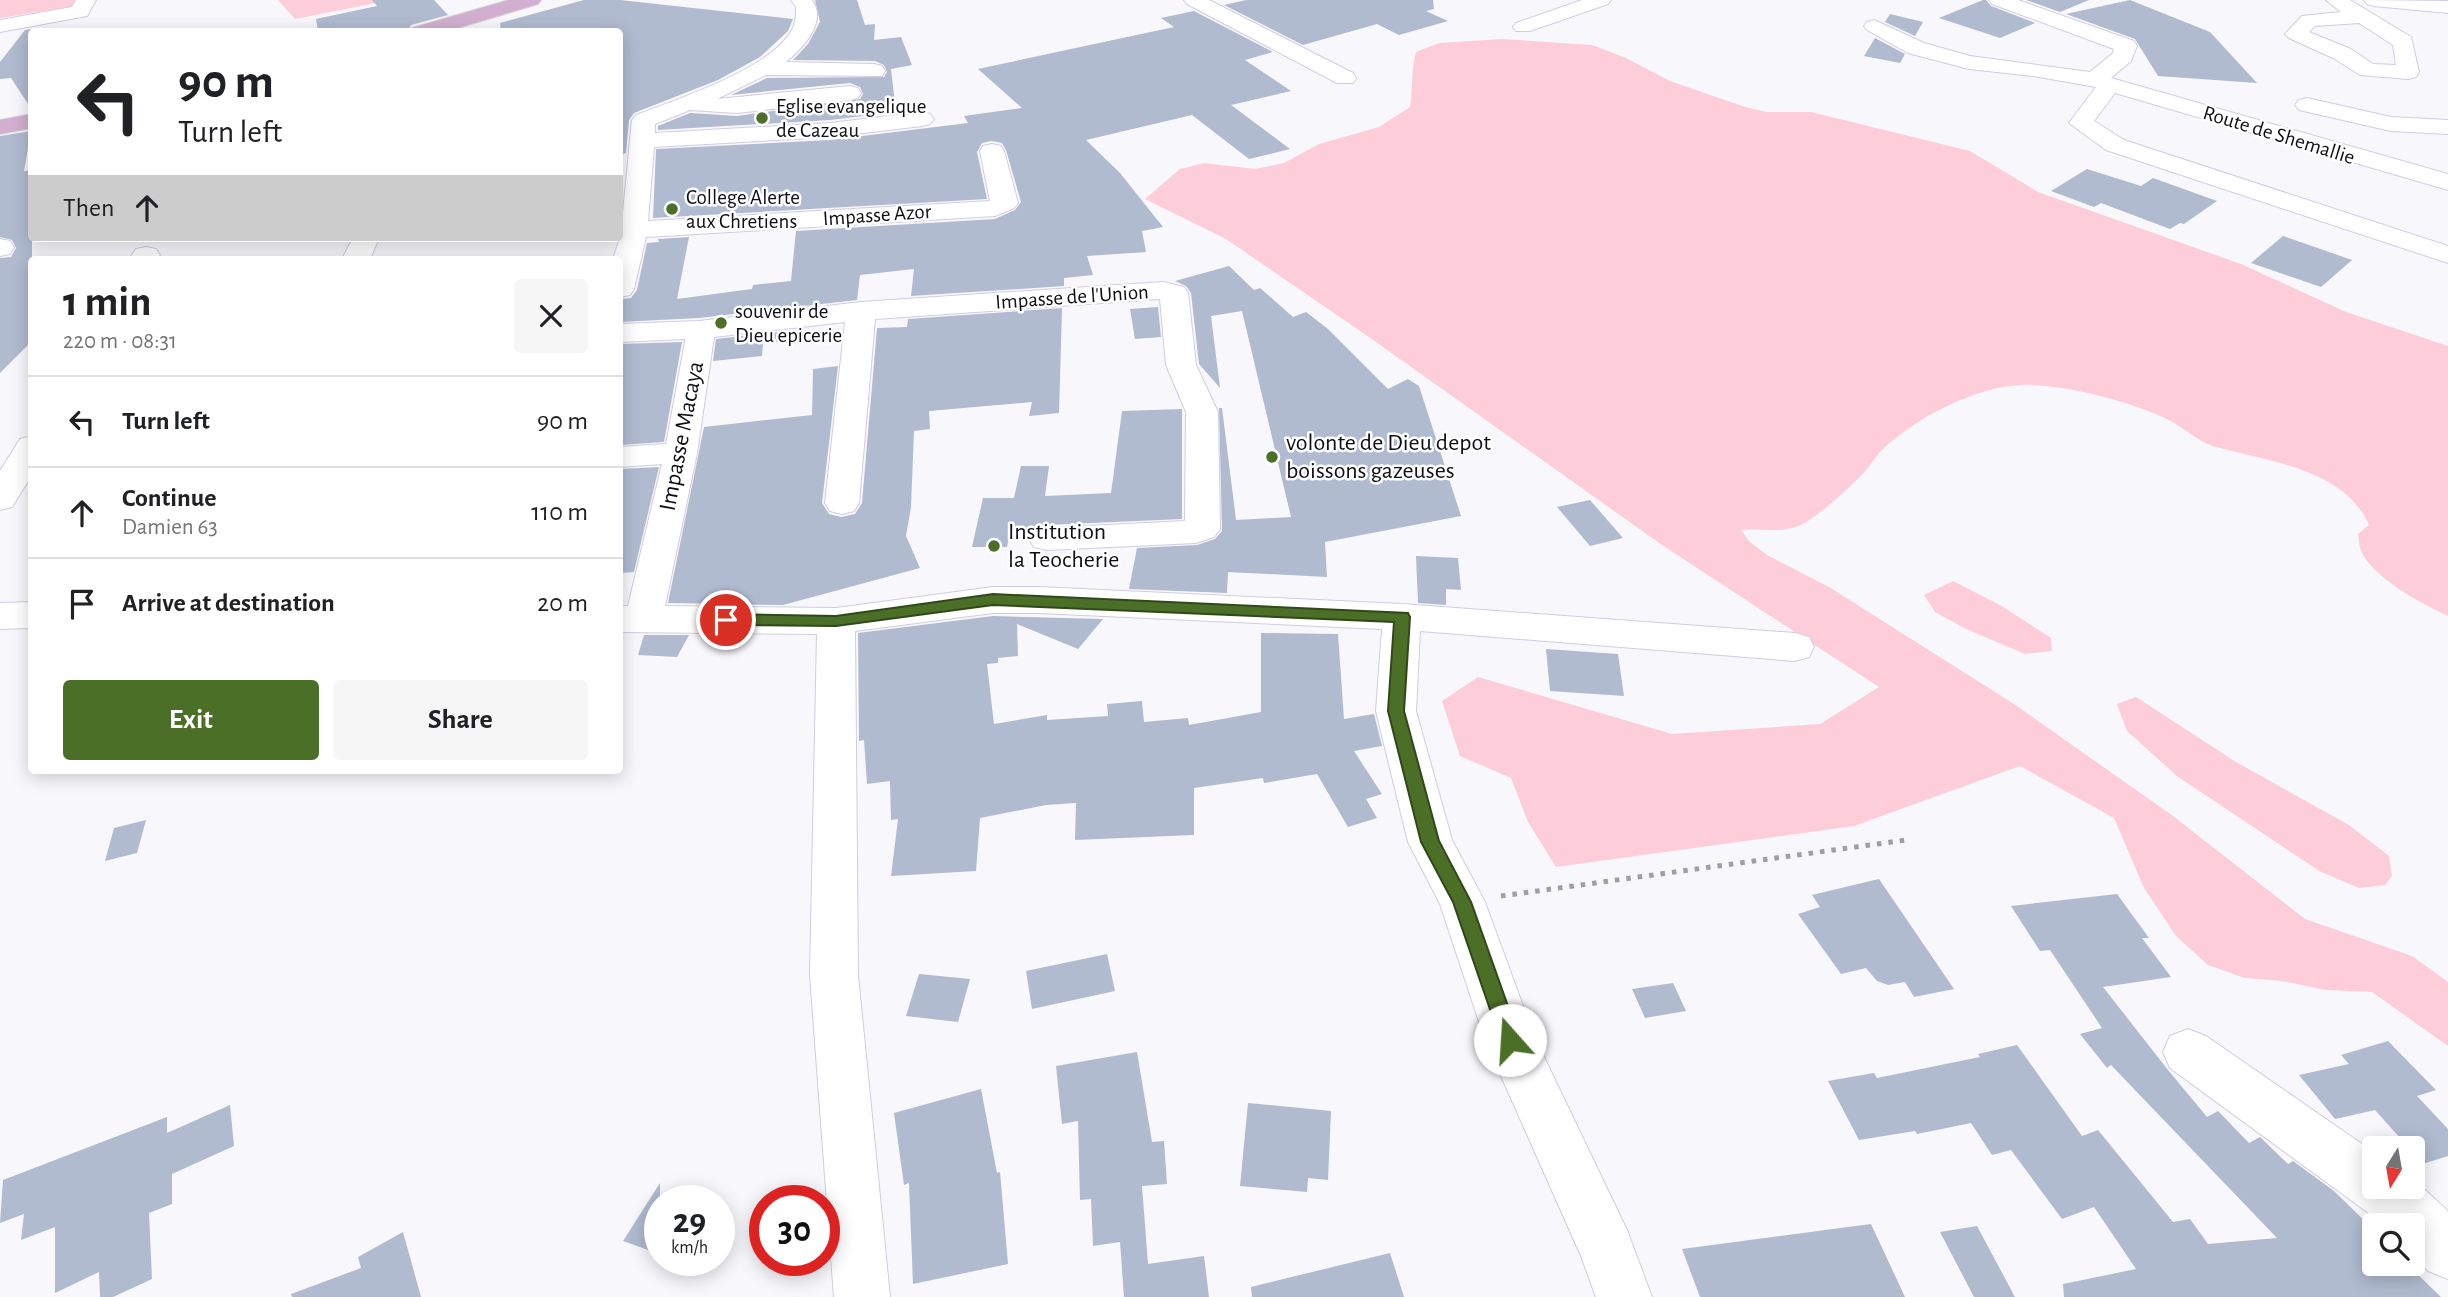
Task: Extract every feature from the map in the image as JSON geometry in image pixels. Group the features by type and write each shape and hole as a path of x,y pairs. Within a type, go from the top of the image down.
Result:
{"main road":[{"path":"433,28 531,0"},
{"path":"0,127 28,122"}],"street":[{"path":"623,262 644,120 763,68 803,32 806,6 801,0"},
{"path":"1194,0 1345,78"},
{"path":"1522,27 1601,0"},
{"path":"1999,0 2126,46 2123,56 2105,77 2081,123 2116,145 2448,255"},
{"path":"2336,0 2370,9 2403,42 2407,72 2368,70 2343,54 2296,34 2309,20 2370,9 2448,7"},
{"path":"2443,0 2448,0"},
{"path":"0,26 83,6"},
{"name":"Route de Shemallie","path":"1874,26 1916,48 1969,62 2105,77 2354,157 2448,182"},
{"path":"763,68 874,71"},
{"path":"678,107 737,106 850,93"},
{"path":"2307,105 2391,124 2448,127"},
{"path":"641,141 830,130 922,118"},
{"name":"Impasse Azor","path":"627,225 995,208 1004,203 992,151"},
{"name":"Impasse de l'Union","path":"699,330 861,311 1163,290 1174,293 1181,365 1202,412 1202,529 1196,532 1047,539"},
{"path":"842,503 861,311"},
{"name":"Impasse Macaya","path":"623,333 699,330 700,342 681,453 632,619"},
{"path":"0,499 28,453"},
{"path":"623,457 681,453"},
{"path":"632,619 836,621 993,600 1402,617 1795,647"},
{"path":"0,616 28,615"},
{"path":"1402,617 1396,711 1430,842 1462,902 1510,1040 1625,1297"},
{"path":"836,621 834,975 862,1297"},
{"path":"2188,1052 2362,1176"},
{"path":"2394,1199 2407,1208 2448,1251"}],"path":[{"path":"1462,902 1906,839"}],"shaded area":[{"path":"0,0 90,0 88,4 0,18"},
{"path":"278,0 391,0 295,19"},
{"path":"1502,39 1592,45 1626,58 1670,81 1745,107 1766,112 1811,112 1970,151 2038,192 2241,264 2346,312 2448,346 2448,616 2399,589 2376,571 2360,549 2358,534 2369,525 2358,506 2325,480 2284,464 2212,446 2165,418 2133,405 2055,387 2003,387 1964,398 1909,428 1880,452 1854,483 1803,524 1780,530 1741,530 1750,542 1767,555 1829,587 2014,704 2173,816 2305,919 2412,956 2448,982 2448,1046 2372,992 2325,990 2282,981 2245,978 2208,965 2176,936 2144,888 2114,818 2020,766 1854,826 1556,867 1528,822 1511,778 1460,756 1442,701 1478,677 1672,734 1820,724 1879,687 1662,545 1226,239 1145,199 1180,169 1204,163 1255,169 1284,163 1319,144 1379,127 1410,107 1416,52 1439,43"},
{"path":"1953,581 2000,605 2051,638 2052,651 2025,654 1966,629 1935,612 1924,595"},
{"path":"2136,697 2236,762 2349,825 2389,856 2392,876 2385,885 2359,888 2319,871 2178,777 2127,731 2117,704"}],"building":[{"path":"372,0 434,0 448,15 411,25 409,28 317,28 316,19 377,6"},
{"path":"584,0 620,0 793,19 788,31 760,57 718,80 634,113 629,120 626,153 623,154 623,28 501,28 500,23"},
{"path":"815,0 857,0 865,25 875,24 874,40 901,37 912,65 891,69 896,112 830,120 658,130 658,126 690,113 737,116 860,99 863,94 860,87 850,83 731,95 767,78 884,77 887,72 884,65 875,61 793,60 808,44 820,22"},
{"path":"1246,0 1433,0 1434,9 1426,11 1448,21 1399,35 1377,24 1303,45 1224,5"},
{"path":"1983,0 1991,6 2035,23 2000,38 1939,18"},
{"path":"2026,0 2089,0 2060,12"},
{"path":"2130,0 2210,32 2257,83 2158,76 2135,39 2066,14"},
{"path":"1194,11 1273,52 1245,60 1291,91 1231,105 1290,149 1249,159 1192,115 1086,140 1120,173 1163,227 1142,231 1146,252 1087,256 1093,275 1064,278 1064,286 911,296 914,269 860,275 857,300 699,318 623,322 623,299 631,298 637,290 647,243 659,242 658,239 689,237 677,299 791,281 796,231 995,219 1015,210 1021,202 1006,150 1002,143 991,141 982,143 977,152 987,199 653,218 656,149 830,140 968,123 964,116 1022,108 978,69 1174,27 1161,18"},
{"path":"1890,14 1923,22 1915,36 1885,22"},
{"path":"28,30 28,104 11,78 0,79 0,62"},
{"path":"1875,38 1905,54 1900,63 1864,56"},
{"path":"28,131 24,171 28,170 28,242 32,242 32,256 28,256 28,345 0,373 0,258 11,257 16,248 12,240 0,237 0,136"},
{"path":"2087,169 2141,186 2153,178 2217,201 2184,224 2180,223 2170,229 2101,203 2094,207 2051,191"},
{"path":"2283,236 2352,260 2321,287 2251,263"},
{"path":"1229,266 1254,290 1260,288 1293,317 1306,312 1328,329 1388,389 1408,379 1419,386 1461,516 1325,542 1327,577 1228,572 1227,593 1129,589 1137,548 1197,545 1215,539 1222,531 1219,408 1222,408 1236,520 1291,517 1242,311 1211,316 1220,388 1199,364 1191,293 1186,286 1175,281"},
{"path":"1158,307 1161,337 1135,339 1130,309"},
{"path":"1062,308 1059,413 1029,416 1032,402 929,411 930,429 914,431 911,507 906,536 920,568 783,605 668,603 704,427 812,415 813,369 838,366 822,503 829,514 841,517 855,514 862,503 877,328 907,327 908,319"},
{"path":"795,330 795,340 763,343 762,356 713,361 716,339"},
{"path":"682,342 664,442 623,445 623,344"},
{"path":"1182,409 1182,519 1046,525 1033,528 1028,535 1009,536 1007,547 972,547 983,498 1014,498 1021,466 1049,466 1045,496 1111,493 1122,411"},
{"path":"659,467 634,572 623,573 623,469"},
{"path":"1590,500 1623,538 1590,546 1557,507"},
{"path":"1416,556 1458,558 1461,590 1446,589 1446,605 1418,603"},
{"path":"993,616 1103,619 1078,649 1017,624 1018,656 998,658 998,663 987,664 994,724 1047,715 1047,720 1108,716 1107,704 1142,701 1144,722 1188,718 1189,725 1261,712 1261,633 1338,634 1344,719 1374,714 1382,746 1354,751 1382,794 1366,799 1377,818 1348,827 1317,774 1264,783 1263,778 1194,788 1194,835 1075,840 1076,803 1046,805 980,818 976,871 891,876 898,819 891,820 890,781 867,784 864,740 859,741 858,633"},
{"path":"644,635 689,635 677,657 638,655"},
{"path":"1546,649 1618,654 1624,696 1550,691"},
{"path":"146,820 137,853 105,861 114,828"},
{"path":"1879,879 1954,989 1914,997 1905,982 1888,985 1877,981 1866,968 1841,974 1798,914 1820,907 1812,895"},
{"path":"2117,894 2149,938 2142,938 2171,977 2103,987 2168,1070 2207,1117 2218,1111 2249,1143 2260,1137 2288,1164 2293,1161 2334,1191 2362,1218 2362,1276 2419,1276 2441,1297 2064,1297 2063,1284 2136,1269 2094,1207 2062,1219 2011,1150 1992,1155 1971,1123 1917,1134 1915,1131 1859,1140 1828,1081 1874,1073 1877,1078 1980,1057 1978,1054 2017,1045 2082,1136 2098,1130 2173,1222 2190,1219 2208,1244 2277,1238 2111,1065 2107,1068 2080,1034 2102,1028 2050,950 2040,951 2011,906"},
{"path":"1107,954 1115,991 1032,1009 1026,971"},
{"path":"919,974 970,979 958,1022 906,1016"},
{"path":"1673,983 1686,1011 1645,1018 1632,989"},
{"path":"2388,1041 2436,1090 2417,1096 2448,1129 2448,1156 2426,1163 2426,1136 2398,1136 2375,1110 2335,1119 2299,1075 2349,1064 2341,1055"},
{"path":"1137,1052 1152,1142 1164,1141 1167,1184 1142,1186 1148,1264 1204,1256 1209,1297 1124,1297 1120,1242 1093,1246 1091,1199 1080,1200 1078,1121 1062,1124 1056,1066"},
{"path":"981,1089 997,1173 1000,1172 1008,1264 913,1284 909,1183 904,1185 894,1113"},
{"path":"1248,1103 1331,1111 1328,1180 1308,1178 1307,1192 1240,1186"},
{"path":"230,1105 234,1146 172,1174 172,1204 149,1213 152,1279 113,1297 100,1297 99,1272 55,1293 55,1227 21,1240 24,1214 0,1223 3,1180 167,1117 167,1133"},
{"path":"644,1208 644,1248 623,1241"},
{"path":"1871,1224 1905,1297 1700,1297 1682,1249"},
{"path":"1977,1226 2015,1297 1974,1297 1940,1232"},
{"path":"403,1232 421,1297 292,1297 291,1294 361,1268 358,1257"},
{"path":"1390,1253 1404,1297 1252,1297 1251,1287"}],"place":[{"name":"Eglise evangelique de Cazeau","path":"762,118"},
{"name":"College Alerte aux Chretiens","path":"672,209"},
{"name":"souvenir de Dieu epicerie","path":"721,323"},
{"name":"volonte de Dieu depot boissons gazeuses","path":"1272,457"},
{"name":"Institution la Teocherie","path":"994,546"}],"route":[{"path":"726,620 836,621 993,600 1402,617 1396,711 1430,842 1462,902 1510,1040"}]}
